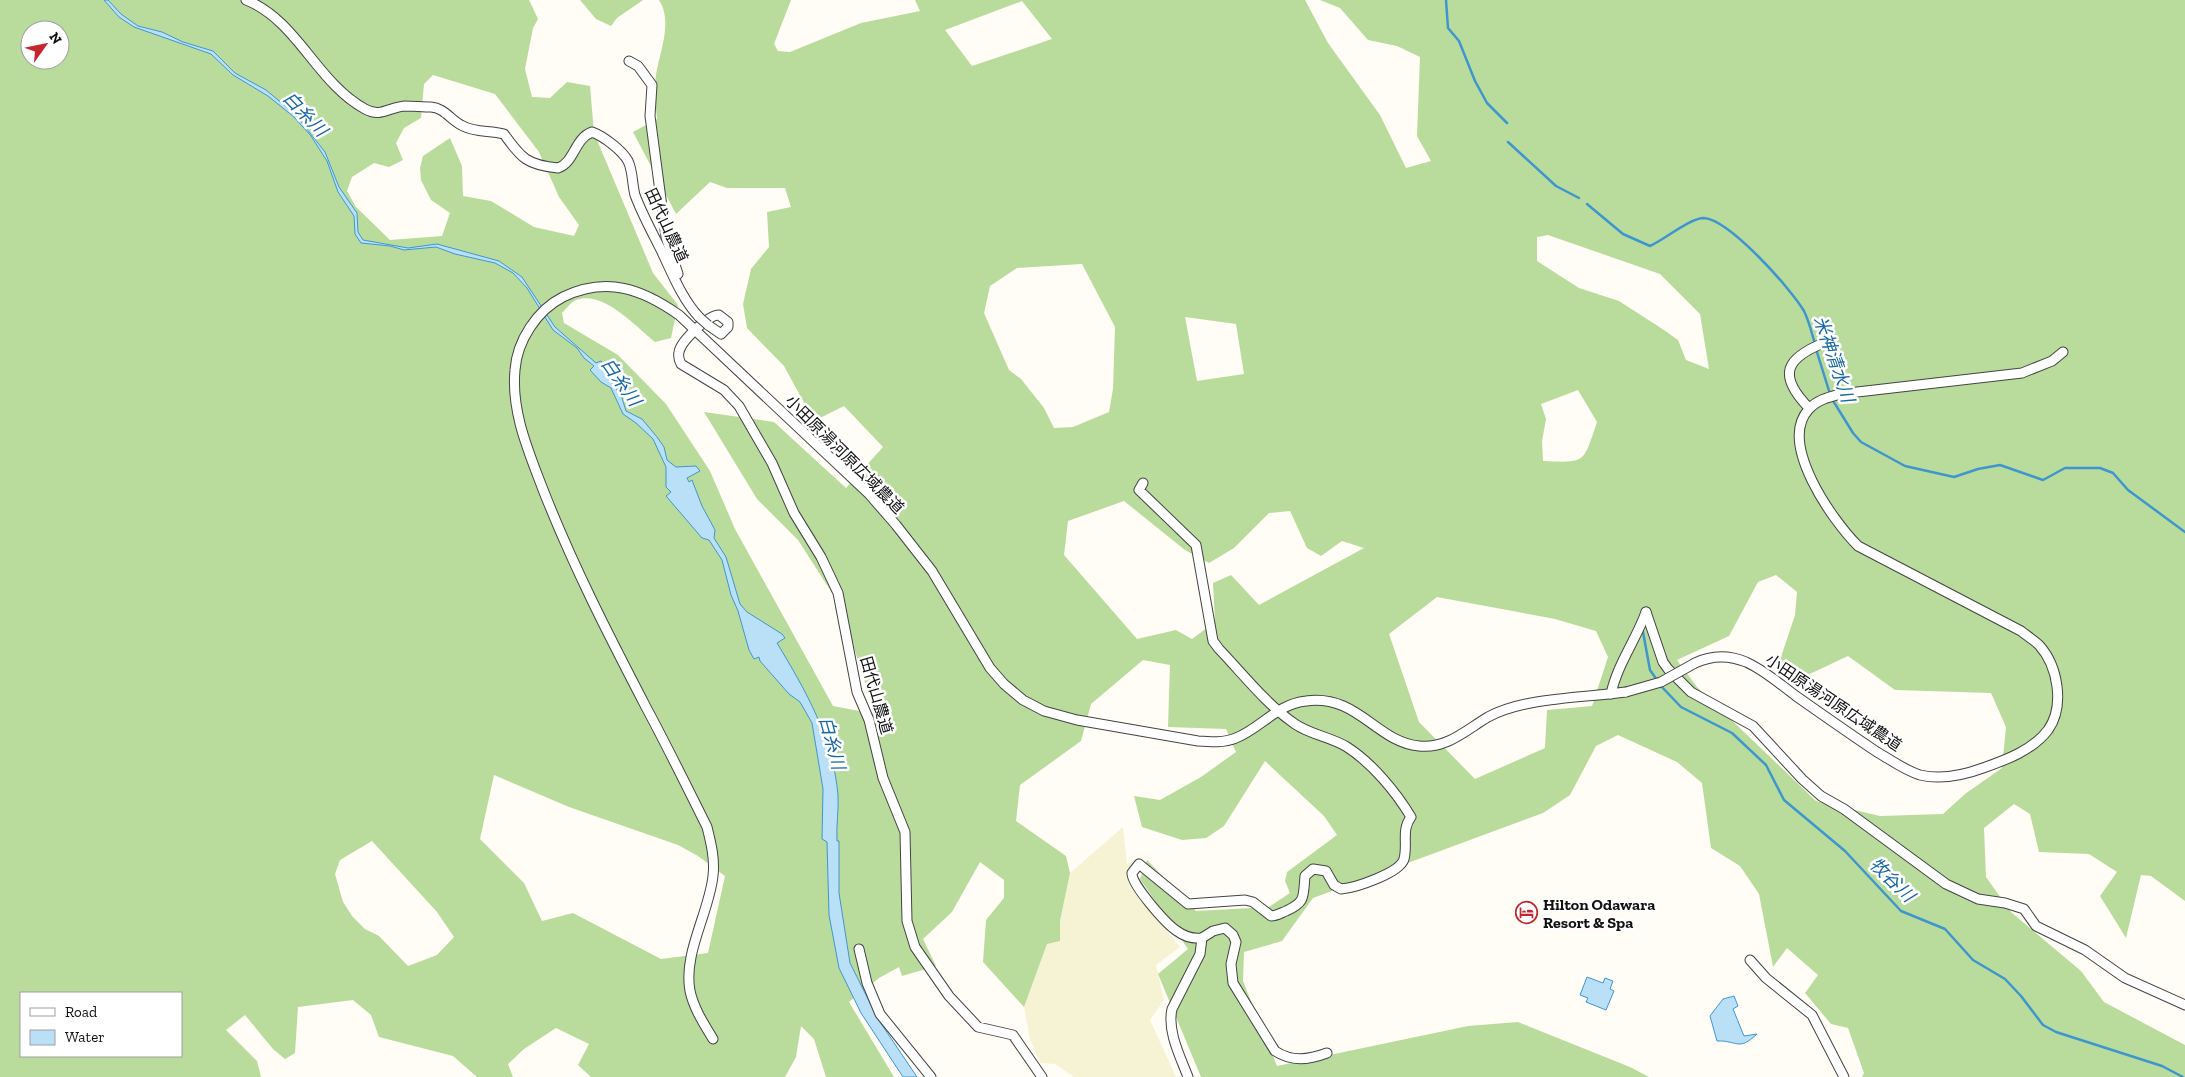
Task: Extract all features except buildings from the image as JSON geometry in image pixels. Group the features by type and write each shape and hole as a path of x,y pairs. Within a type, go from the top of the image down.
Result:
{"street":[{"name":"田代山農道","path":"246,0 266,9 275,17 334,86 371,112 385,113 403,106 439,108 455,122 470,130 504,134 519,156 558,168 567,162 581,138 592,132 598,134 624,155 628,162 635,194 691,308 699,317 708,325 721,334 728,327 724,318 713,315 696,330 679,351 681,364 724,390 739,406 772,463 794,513 821,557 838,593 857,692 869,720 883,778 904,832 907,921 915,947 949,996 969,1019 978,1027 987,1031 1013,1035 1042,1077"},
{"path":"629,61 638,66 652,85 650,116 666,237 682,283 681,291"},
{"name":"小田原湯河原広域農道","path":"713,1039 694,1005 690,989 690,973 694,949 714,874 713,851 707,827 588,596 566,549 523,438 516,402 514,370 526,334 544,311 561,299 587,288 603,286 636,290 658,300 696,330 869,494 896,524 932,571 990,668 1004,684 1023,700 1044,711 1077,720 1198,741 1217,742 1234,739 1250,731 1288,705 1304,701 1333,702 1349,708 1395,738 1420,747 1435,746 1452,740 1488,717 1520,705 1626,692 1661,682 1695,663 1721,656 1733,658 1757,667 1902,768 1920,774 1935,777 1953,776 1997,763 2032,745 2049,729 2056,702 2056,675 2050,661 2039,645 2021,631 1881,560 1858,546 1842,530 1824,503 1802,451 1800,426 1809,408"},
{"path":"1824,343 1802,353 1792,362 1789,368 1789,380 1800,398 1809,408 1826,398 1852,393 2022,373 2052,361 2063,352"},
{"path":"1142,483 1139,490 1196,545 1213,641 1278,711 1310,733 1346,746 1396,793 1411,817 1405,828 1404,860 1398,867 1388,874 1346,889 1341,889 1334,885 1326,872 1313,869 1305,876 1303,899 1300,904 1271,916 1253,902 1245,900 1188,904 1139,864 1131,878 1175,930 1192,939 1202,938 1213,931 1225,928 1232,935 1236,942 1231,964 1233,983 1276,1051 1284,1057 1298,1060 1313,1058 1326,1053"},
{"path":"1611,694 1628,648 1637,636 1646,612 1663,662 1668,670 1691,692 1728,710 1753,726 1802,779 1821,796 1844,809 1946,884 1978,899 2005,903 2024,909 2036,926 2076,945 2125,978 2185,1005"},
{"path":"1188,1077 1176,1046 1171,1016 1174,1002 1200,954 1202,938"},
{"path":"859,949 867,982 880,1014 931,1077"},
{"path":"1750,960 1766,978 1812,1015 1844,1077"}],"shaded area":[{"path":"1123,827 1127,864 1139,857 1142,866 1130,885 1180,947 1156,965 1164,1000 1150,1020 1176,1077 1074,1077 1055,1064 1040,1063 1030,1039 1024,1007 1047,944 1060,941 1060,921 1070,873"}],"green space":[{"path":"0,0 529,0 538,19 533,28 525,69 532,97 550,98 567,82 590,86 594,133 653,273 678,305 671,338 655,342 618,311 597,300 586,298 574,301 562,313 564,323 618,355 666,404 710,471 735,529 833,706 875,714 841,607 798,540 757,499 704,412 774,422 846,488 883,447 844,406 814,421 784,366 747,328 743,304 751,269 769,247 767,212 791,207 785,188 727,188 710,182 676,214 633,132 657,119 655,84 665,31 665,20 659,0 791,0 774,44 778,51 790,52 861,23 920,11 915,0 1305,0 1328,43 1380,115 1406,168 1431,161 1417,136 1420,57 1397,46 1368,40 1340,8 1320,0 2185,0 2185,901 2151,876 2141,875 2126,938 2100,896 2117,872 2089,854 2039,852 2030,814 2014,804 1984,828 1986,877 2011,912 2081,971 2104,1002 2185,1045 2185,1077 1862,1077 1864,1073 1848,1028 1831,1024 1805,993 1818,975 1787,948 1773,967 1759,894 1740,866 1711,848 1702,783 1677,762 1618,735 1596,746 1570,795 1543,813 1313,898 1282,941 1244,952 1243,981 1277,1066 1468,1026 1518,1022 1630,1067 1649,1077 1201,1077 1158,974 1188,949 1140,879 1147,860 1196,911 1269,907 1290,893 1285,881 1287,872 1337,835 1324,816 1265,761 1224,826 1206,838 1182,840 1142,827 1134,796 1160,800 1201,777 1236,752 1226,729 1168,727 1170,665 1143,660 1091,704 1081,741 1020,785 1016,821 1066,856 1070,873 1060,921 1060,941 1047,944 1024,1007 983,962 986,920 1004,898 1004,880 980,862 952,912 923,939 936,966 902,976 899,967 879,978 849,1002 894,1077 826,1077 814,1039 801,1026 796,1057 785,1077 591,1077 578,1065 589,1044 556,1028 524,1049 508,1064 513,1077 477,1077 453,1056 379,1037 371,1015 353,1000 298,1007 295,1053 285,1059 273,1049 245,1015 226,1030 257,1061 261,1077 0,1077","holes":["1022,1 1052,39 972,66 945,30","433,75 495,94 539,152 559,197 579,225 574,236 534,227 491,201 463,196 462,166 450,138 423,156 420,168 421,180 431,200 450,213 442,236 390,240 356,207 347,191 352,177 374,163 389,167 403,160 396,143 404,128 421,118 424,84","1548,235 1660,274 1700,314 1709,369 1686,360 1678,340 1619,301 1579,288 1537,261 1537,237","1082,264 1115,327 1113,389 1109,412 1073,427 1054,428 1044,408 1021,379 1009,370 984,313 990,286 1017,268","1185,317 1236,324 1244,374 1197,381","1578,390 1597,422 1589,446 1581,458 1568,462 1543,461 1542,441 1546,419 1541,404","1124,501 1185,550 1209,563 1234,548 1269,513 1290,511 1307,548 1321,556 1342,541 1364,548 1259,605 1231,575 1213,583 1215,622 1192,639 1176,630 1137,639 1064,555 1068,521","1776,575 1797,592 1795,615 1778,666 1799,679 1848,656 1895,690 1991,693 2006,727 2002,768 1965,794 1943,814 1880,816 1816,801 1697,687 1677,660 1729,636 1758,582","1437,597 1555,619 1596,631 1608,657 1592,706 1547,710 1545,748 1475,779 1419,722 1389,634","494,775 569,807 678,845 698,856 725,876 708,953 661,959 573,913 542,921 524,883 480,839","372,841 437,912 454,937 437,955 408,966 379,936 365,929 352,916 343,902 335,874 340,860"]},
{"path":"580,0 643,0 617,18 611,26 596,19"}],"water":[{"path":"104,0 108,0 121,14 138,26 162,32 183,42 213,51 235,73 266,90 295,114 325,152 339,187 357,213 358,232 363,240 408,248 437,244 499,261 522,277 555,327 596,363 601,361 613,377 612,383 621,395 626,411 642,419 664,447 667,460 676,467 696,466 700,471 687,478 689,482 692,480 702,506 715,530 714,538 726,557 740,604 747,612 782,634 785,638 777,643 808,697 824,735 835,774 838,795 839,893 850,963 878,1019 917,1077 903,1077 861,1013 839,968 829,915 827,842 822,839 823,789 812,723 800,702 789,694 760,661 759,657 754,659 749,650 738,611 731,595 722,560 709,540 702,538 666,496 671,492 666,487 666,467 653,439 623,414 611,388 601,382 590,370 594,366 584,358 577,348 553,330 527,288 513,273 495,263 455,254 436,247 404,250 390,246 361,243 355,234 354,216 338,192 327,161 311,136 294,117 268,96 233,75 211,54 134,27 119,17"},
{"path":"1587,977 1603,983 1605,978 1613,981 1610,989 1614,991 1606,1010 1586,1002 1588,998 1580,995"},
{"path":"1734,996 1738,1006 1733,1009 1744,1036 1757,1034 1746,1043 1741,1044 1717,1041 1710,1016 1723,999"}],"waterway":[{"name":"米神清水川","path":"1446,0 1448,28 1459,41 1475,81 1487,103 1507,123"},
{"name":"米神清水川","path":"1508,142 1556,186 1579,198"},
{"name":"米神清水川","path":"1587,204 1623,234 1650,246 1684,225 1698,219 1704,218 1729,230 1759,257 1787,287 1804,311 1815,344"},
{"name":"米神清水川","path":"1816,349 1830,394"},
{"name":"米神清水川","path":"1832,399 1853,433 1861,442 1905,466 1954,477 1978,469 2000,465 2043,480 2065,468 2100,468 2113,473 2128,490 2185,532"},
{"name":"牧谷川","path":"1643,632 1650,670 1657,680"},
{"name":"牧谷川","path":"1660,685 1681,707 1732,733 1766,765 1784,800 1845,851 1901,911 1945,929 1973,960 2005,979 2021,996 2043,1025 2056,1032 2162,1066 2183,1077"}],"place":[{"name":"Hilton Odawara Resort & Spa","path":"1527,913"}],"water label":[{"name":"白糸川","path":"305,114"},
{"name":"白糸川","path":"621,382"},
{"name":"白糸川","path":"832,743"}]}
